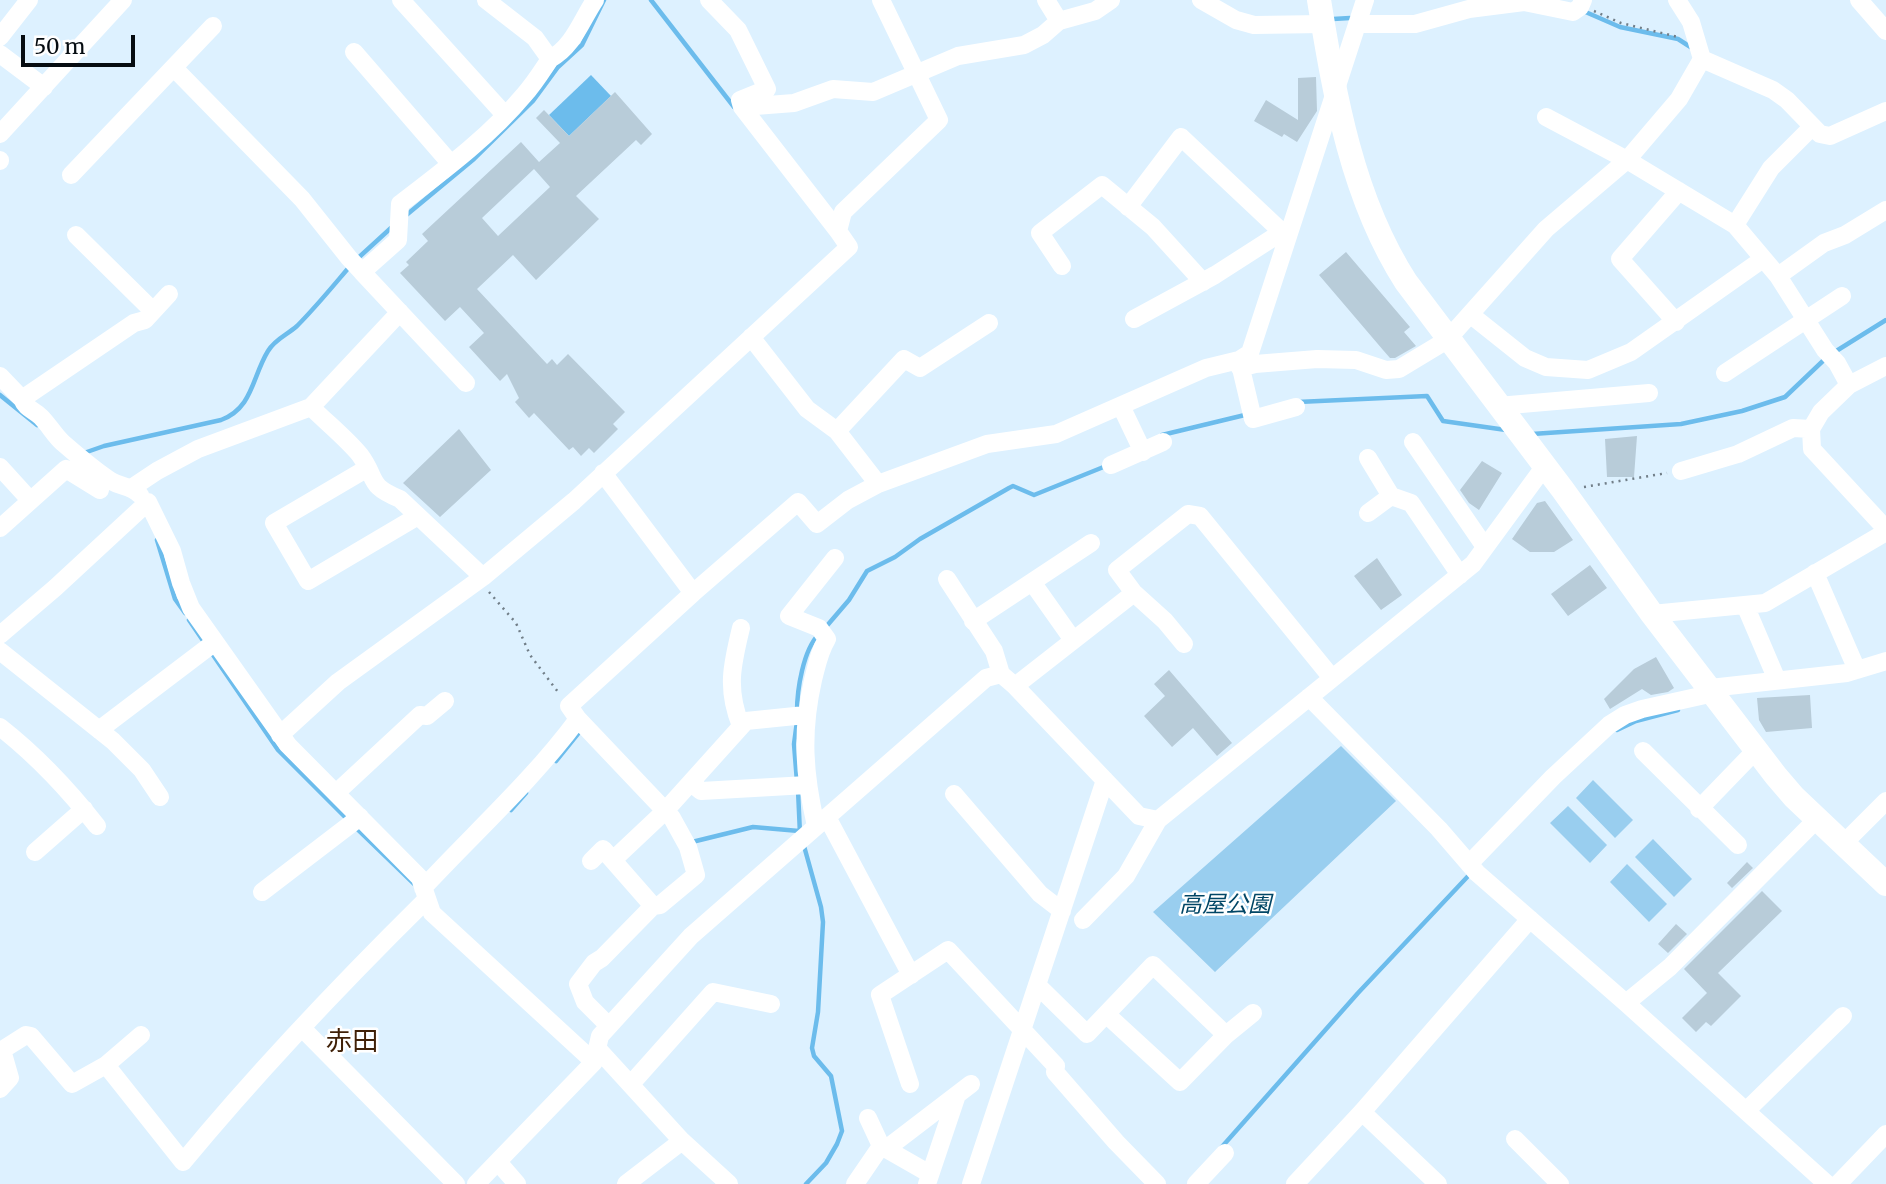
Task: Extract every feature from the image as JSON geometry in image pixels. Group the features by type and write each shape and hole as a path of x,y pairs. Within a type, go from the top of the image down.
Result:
{"street":[{"path":"0,37 29,0"},
{"path":"0,134 123,0"},
{"path":"401,0 505,115"},
{"path":"486,0 535,38 550,59"},
{"path":"356,265 398,240 400,204 451,164 505,115 524,95 550,59 561,53 572,40 595,0"},
{"path":"280,735 338,682 480,579 574,501 849,247 742,107 740,100 766,89 738,30 709,0"},
{"path":"838,231 843,212 939,120 880,0"},
{"path":"1046,0 1059,21"},
{"path":"742,107 794,103 833,89 873,92 958,56 1024,45 1043,35 1059,21 1095,11 1111,0"},
{"path":"1201,0 1236,20 1254,25 1321,12 1334,90 1359,182 1393,262 1447,340 1782,783 1886,884"},
{"path":"1239,364 1250,353 1285,232 1365,0"},
{"path":"106,1065 183,1162 225,1111 424,894 473,835 517,793 579,719 693,593 798,502 817,524 848,500 878,484 987,443 1056,435 1206,368 1317,359 1356,360 1386,370 1399,369 1447,340 1546,229 1627,160 1679,99 1700,53 1691,22 1677,0"},
{"path":"1859,0 1886,32"},
{"path":"1357,24 1415,24 1469,9 1524,2 1564,12 1580,6"},
{"path":"71,176 213,26"},
{"path":"354,52 451,164"},
{"path":"1700,53 1773,90 1820,134 1830,136 1886,111"},
{"path":"0,54 44,87"},
{"path":"175,69 302,200 356,265 466,383"},
{"path":"1546,117 1627,160 1735,225 1778,276 1849,385"},
{"path":"1735,225 1771,167 1812,127"},
{"path":"1128,207 1181,137 1285,232"},
{"path":"1062,266 1040,233 1101,185 1153,227 1203,282"},
{"path":"1676,323 1620,260 1679,191"},
{"path":"1778,276 1824,243 1845,235 1886,210"},
{"path":"1134,319 1203,282 1285,232"},
{"path":"76,235 153,311"},
{"path":"1471,315 1525,358 1546,367 1588,370 1631,352 1676,323 1763,259"},
{"path":"22,399 134,323 145,320 169,294"},
{"path":"1725,373 1842,296"},
{"path":"0,376 25,405 40,416 63,443 89,467 114,483 133,487 198,449 311,407 400,312"},
{"path":"838,431 904,359 920,368 989,323"},
{"path":"751,337 807,409 838,431 878,484"},
{"path":"1239,364 1253,419 1296,407"},
{"path":"1652,614 1765,603 1886,530 1812,449 1811,429 1821,412 1849,385 1886,366"},
{"path":"1510,423 1649,393"},
{"path":"1121,406 1140,447"},
{"path":"311,407 360,456 372,481 383,492 400,499 480,579"},
{"path":"1681,471 1738,454 1794,428 1811,429"},
{"path":"1111,466 1140,447 1163,442"},
{"path":"1413,442 1485,547"},
{"path":"1368,458 1391,496 1411,503 1460,575"},
{"path":"0,467 30,500"},
{"path":"1083,920 1126,876 1158,820 1473,564 1544,467"},
{"path":"0,528 66,469 100,490"},
{"path":"366,469 274,523 308,581 418,516"},
{"path":"603,473 693,593"},
{"path":"133,487 172,551 181,583 210,646 280,735 336,793 355,821 420,878 432,913 631,1084 682,1141 729,1184"},
{"path":"1368,513 1391,496"},
{"path":"0,635 144,506"},
{"path":"1184,644 1165,621 1134,593 1117,570 1188,514 1200,516 1332,678"},
{"path":"973,621 1091,543"},
{"path":"835,558 789,616 822,631 827,639 820,650 799,716 801,785 811,831 911,975"},
{"path":"1815,573 1857,670"},
{"path":"947,579 995,651 1008,680 1139,816 1158,820"},
{"path":"1032,582 1073,640"},
{"path":"476,1184 596,1055 600,1036 691,936 986,678 1008,680 1073,640 1134,593"},
{"path":"1745,605 1777,680"},
{"path":"741,628 731,671 735,712 741,726"},
{"path":"99,730 210,646"},
{"path":"0,651 99,730 142,769 160,797"},
{"path":"1473,868 1553,777 1609,725 1625,715 1777,680 1857,670 1886,662"},
{"path":"1309,697 1439,829 1473,868 1827,1184"},
{"path":"336,793 420,715 427,716 445,701"},
{"path":"613,860 691,783 746,720 799,716"},
{"path":"579,719 667,808 688,847 696,876 660,905 653,906 594,963 578,984 585,1002 609,1026"},
{"path":"0,727 22,745 97,826"},
{"path":"1699,808 1756,750"},
{"path":"1643,751 1738,845"},
{"path":"971,1184 1105,780"},
{"path":"691,783 701,791 801,785"},
{"path":"954,794 1040,894 1062,911"},
{"path":"1843,844 1886,801"},
{"path":"35,852 84,809"},
{"path":"1626,1003 1670,967 1817,818"},
{"path":"262,892 355,821"},
{"path":"591,861 603,849 653,906"},
{"path":"1295,1184 1362,1112 1530,919"},
{"path":"910,1084 880,995 948,950 1056,1066 1055,1072 1157,1184"},
{"path":"1037,985 1087,1034 1153,965 1226,1035"},
{"path":"631,1084 713,992 771,1004"},
{"path":"1106,1014 1180,1082 1226,1035 1253,1013"},
{"path":"1746,1111 1843,1016"},
{"path":"302,1028 456,1184"},
{"path":"0,1089 10,1078 2,1050 26,1035 31,1037 72,1084 106,1065 141,1035"},
{"path":"855,1184 883,1148 971,1084"},
{"path":"868,1118 883,1148 928,1179 957,1096"},
{"path":"1362,1112 1438,1184"},
{"path":"1838,1184 1886,1134"},
{"path":"1515,1139 1560,1184"},
{"path":"627,1184 682,1141"},
{"path":"1196,1184 1225,1153"},
{"path":"498,1161 517,1184"}],"path":[{"path":"1580,6 1621,23 1656,30 1700,53"},
{"path":"1563,490 1681,471"},
{"path":"480,579 516,623 530,655 579,719"}],"green space":[{"name":"高屋公園","path":"1341,746 1396,801 1215,972 1153,912"},
{"path":"1593,780 1633,820 1615,838 1576,798"},
{"path":"1568,806 1607,845 1590,863 1550,823"},
{"path":"1653,839 1692,879 1674,897 1635,857"},
{"path":"1627,864 1667,904 1649,922 1610,882"}],"shaded area":[{"path":"591,75 611,96 569,136 549,115"}],"building":[{"path":"1316,77 1317,111 1297,142 1254,121 1266,100 1298,120 1298,78"},
{"path":"615,92 652,134 641,145 636,140 576,196 599,219 536,280 513,255 477,289 547,364 552,359 557,365 568,354 625,412 613,424 618,429 594,453 589,448 581,456 573,447 569,450 534,413 529,418 515,402 519,398 507,374 500,381 469,347 484,333 460,307 445,321 400,273 409,265 406,262 428,241 422,234 521,142 539,162 560,143 536,118 544,110 569,136","holes":["534,169 550,187 498,236 482,218"]},
{"path":"1346,252 1410,327 1404,332 1416,346 1390,358 1319,275"},
{"path":"459,429 491,470 440,517 403,483"},
{"path":"1637,436 1634,477 1607,477 1605,439"},
{"path":"1482,461 1502,473 1479,510 1469,503 1460,490"},
{"path":"1545,501 1573,540 1554,552 1530,552 1512,539 1537,503"},
{"path":"1377,558 1402,595 1381,610 1354,576"},
{"path":"1590,565 1607,588 1568,616 1551,594"},
{"path":"1656,657 1674,688 1651,695 1642,689 1610,709 1604,699 1634,669"},
{"path":"1169,670 1232,743 1217,756 1193,728 1172,747 1144,716 1165,696 1154,684"},
{"path":"1810,695 1812,728 1766,732 1759,720 1757,698"},
{"path":"1747,862 1753,868 1732,888 1727,883"},
{"path":"1762,891 1782,911 1718,973 1741,996 1711,1026 1706,1022 1696,1032 1682,1018 1707,993 1684,969"},
{"path":"1676,924 1687,934 1668,953 1658,944"}],"waterway":[{"path":"404,217 474,159 533,101 558,67 582,45 604,0"},
{"path":"651,0 734,107"},
{"path":"1581,10 1620,27 1678,39 1692,48"},
{"path":"1333,19 1350,18"},
{"path":"357,259 392,227"},
{"path":"84,453 104,446 221,420 232,415 246,400 271,347 297,326 351,265"},
{"path":"1833,353 1886,320"},
{"path":"1532,434 1681,424 1742,411 1785,397 1826,358"},
{"path":"0,395 37,425"},
{"path":"1298,402 1427,396 1443,421 1506,430"},
{"path":"1162,435 1249,414"},
{"path":"825,628 849,600 867,571 895,557 920,539 1013,486 1034,495 1106,466"},
{"path":"157,540 175,599 185,613"},
{"path":"189,620 206,645"},
{"path":"797,712 805,660 819,634"},
{"path":"211,652 278,750 349,821"},
{"path":"1617,730 1636,721 1678,710"},
{"path":"797,721 794,744 797,782"},
{"path":"556,761 581,730"},
{"path":"798,790 800,834"},
{"path":"511,810 526,793"},
{"path":"355,827 414,884"},
{"path":"692,842 753,827 799,831"},
{"path":"804,846 823,922 818,1012 812,1048 814,1056 831,1076 842,1131 826,1163 806,1184"},
{"path":"1220,1149 1358,993 1471,873"}],"district":[{"name":"赤田","path":"352,1043"}]}
